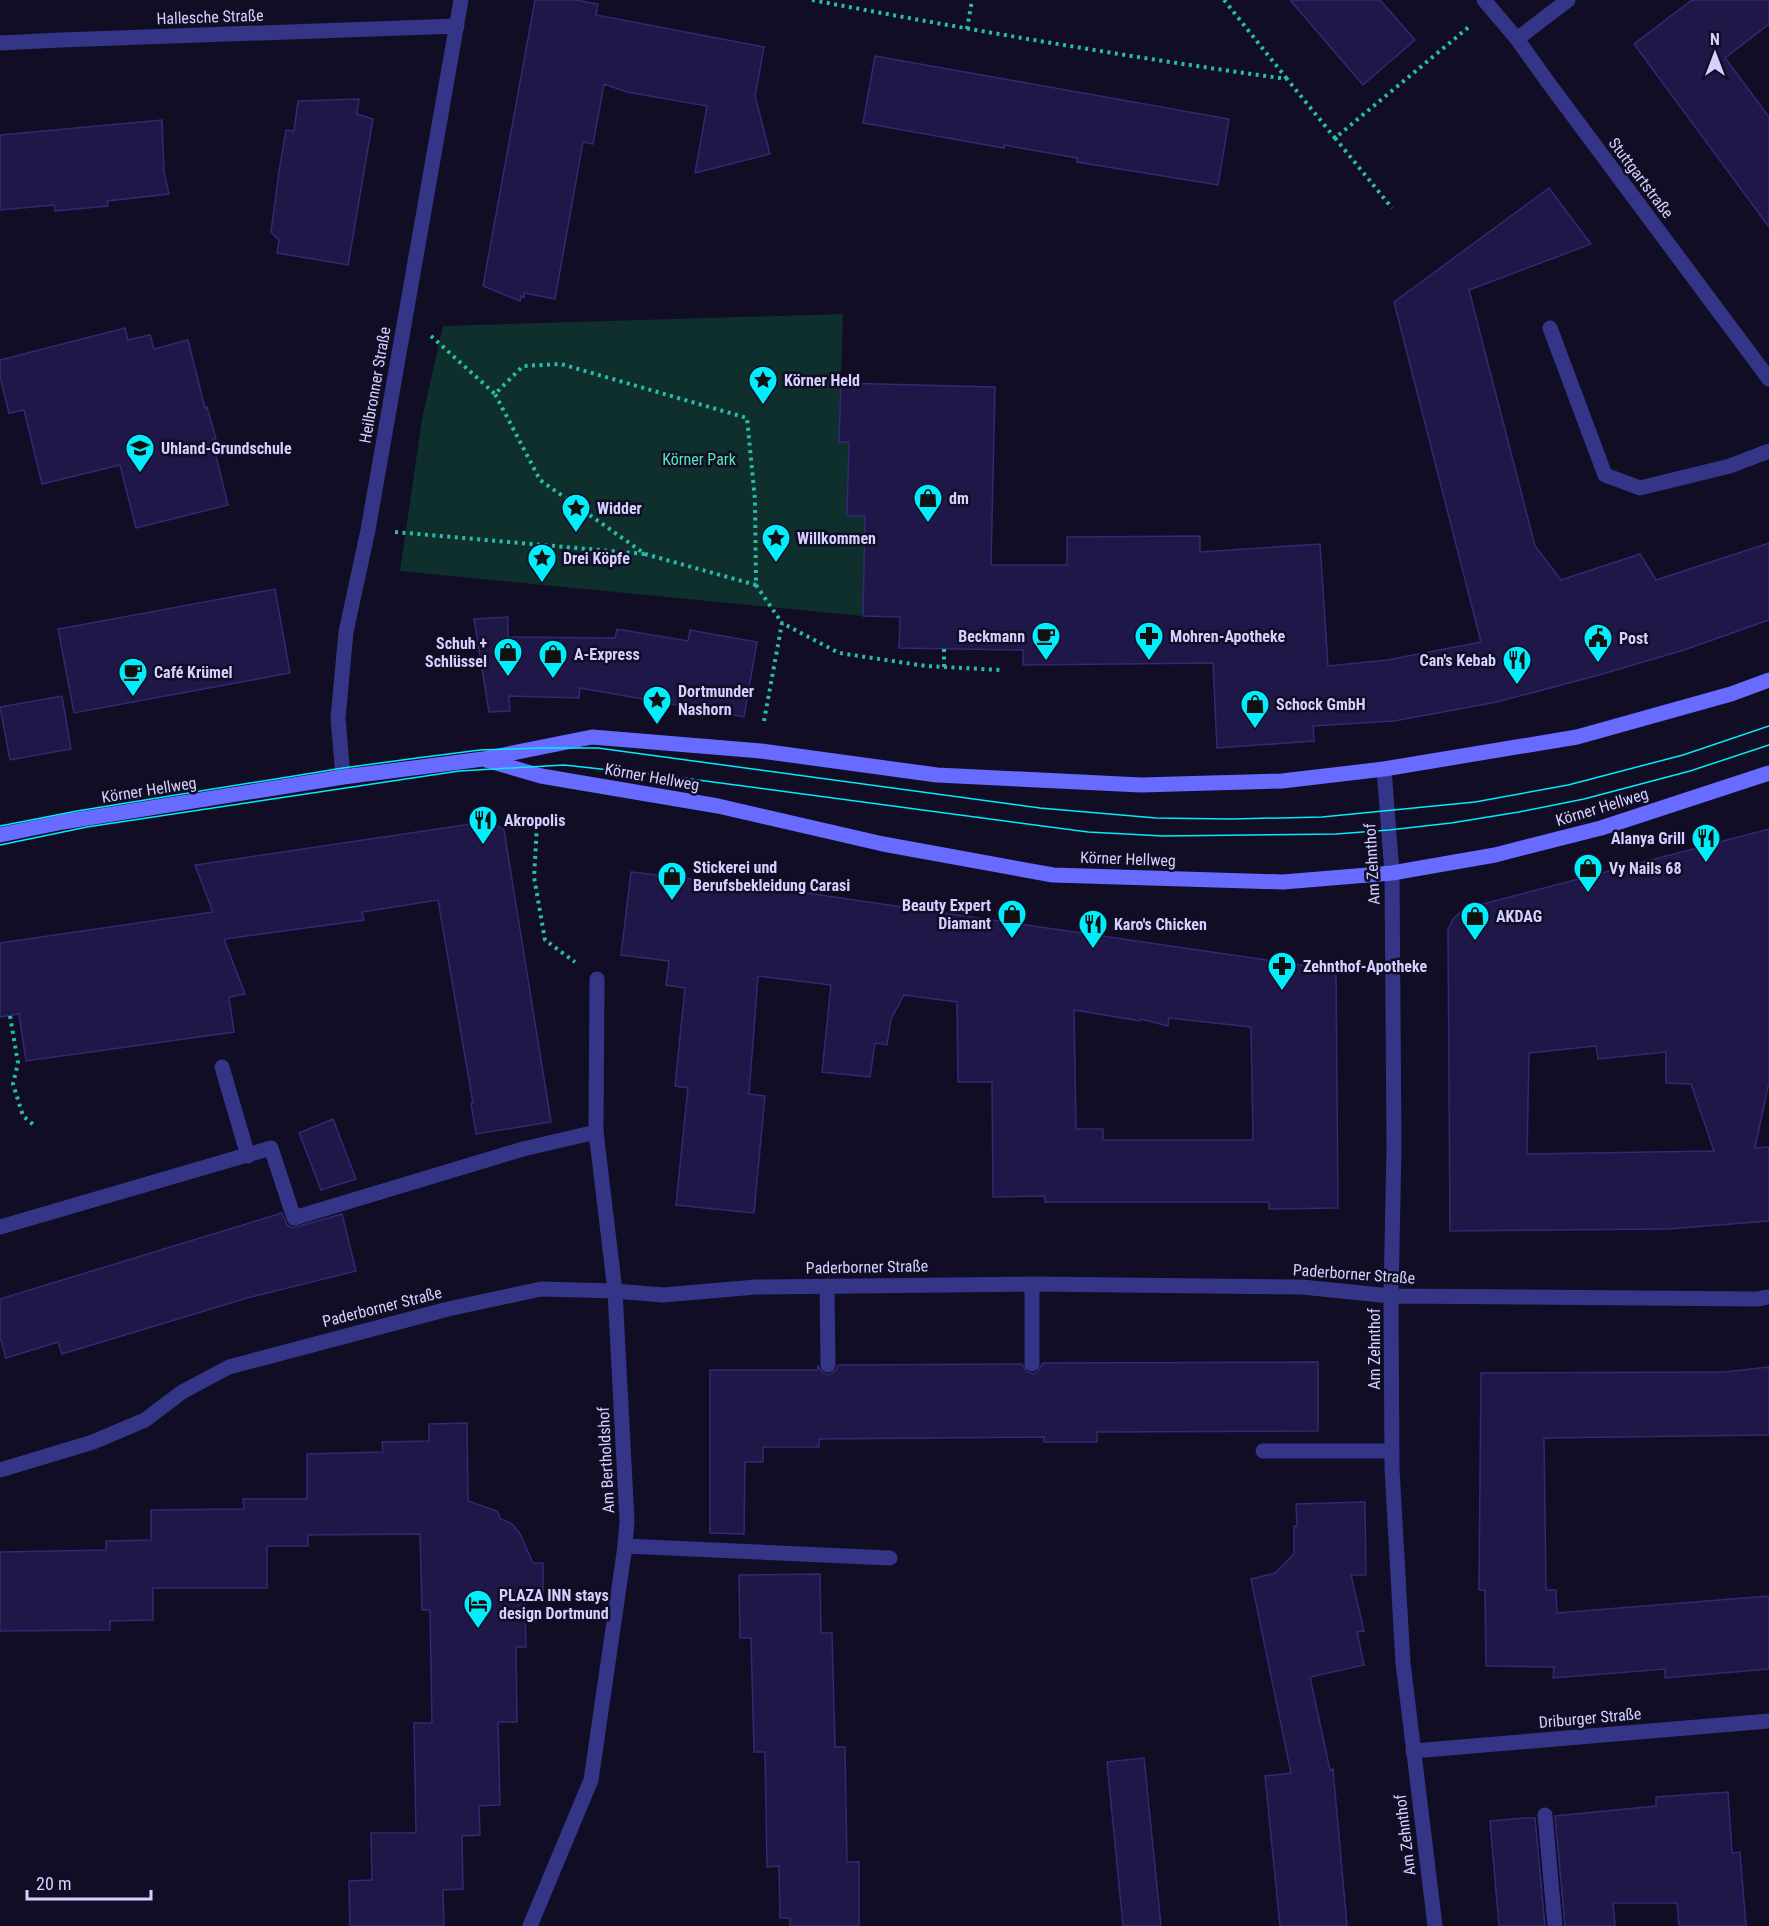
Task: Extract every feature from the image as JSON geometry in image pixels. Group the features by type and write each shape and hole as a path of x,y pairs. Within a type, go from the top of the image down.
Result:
{"main road":[{"name":"Körner Hellweg","path":"0,835 63,822 343,777 483,759 592,737 761,751 937,775 1129,785 1282,781 1384,769 1577,736 1731,694 1769,680"},
{"name":"Körner Hellweg","path":"483,759 541,776 718,806 883,844 1053,875 1283,882 1392,873 1495,855 1601,828 1769,773"}],"street":[{"name":"Heilbronner Straße","path":"343,777 338,718 345,642 368,530 461,0"},
{"path":"1517,39 1568,0"},
{"name":"Stuttgartstraße","path":"1487,4 1517,39 1769,379"},
{"name":"Hallesche Straße","path":"0,44 457,27"},
{"path":"1550,328 1605,475 1640,488 1730,466 1769,451"},
{"name":"Am Zehnthof","path":"1384,769 1392,873 1394,1148 1391,1296 1392,1451 1403,1663 1435,1926"},
{"name":"Am Bertholdshof","path":"530,1926 591,1780 625,1546 626,1509 615,1291 596,1131 597,979"},
{"path":"222,1067 248,1156"},
{"path":"0,1227 271,1148 294,1218 523,1149 596,1131"},
{"path":"1032,1284 1032,1364"},
{"name":"Paderborner Straße","path":"0,1470 93,1442 145,1420 182,1392 229,1367 448,1308 541,1289 663,1295 756,1287 1032,1284 1302,1287 1391,1296 1757,1299 1769,1297"},
{"path":"827,1286 828,1365"},
{"path":"1263,1452 1392,1451"},
{"path":"625,1546 890,1558"},
{"name":"Driburger Straße","path":"1413,1751 1769,1721"},
{"path":"1545,1815 1555,1926"}],"path":[{"path":"812,0 1177,64 1287,79"},
{"path":"967,29 972,0"},
{"path":"1224,0 1392,208"},
{"path":"1335,138 1487,4"},
{"path":"406,314 495,394 540,480 645,554"},
{"path":"495,394 523,366 561,364 747,418 755,500 756,585 782,623 839,652 926,666 1000,670"},
{"path":"368,530 645,554 756,585"},
{"path":"764,721 782,623"},
{"path":"944,649 944,667"},
{"path":"537,826 534,877 545,940 597,979"},
{"path":"10,1016 18,1063 13,1084 23,1116 35,1126"}],"green space":[{"name":"Körner Park","path":"843,314 839,441 849,442 848,516 865,516 863,616 400,571 422,419 443,326"}],"building":[{"path":"535,0 576,0 598,4 596,15 764,47 755,96 770,154 695,173 707,106 627,92 604,84 593,144 583,142 555,299 524,293 520,301 483,286"},
{"path":"1290,0 1380,0 1415,40 1363,85"},
{"path":"1692,0 1769,0 1769,24 1725,58 1769,117 1769,227 1634,44"},
{"path":"875,56 1229,119 1218,185 1077,162 1077,158 1004,145 1004,148 863,123"},
{"path":"359,99 357,114 373,119 348,265 277,253 279,240 271,232 279,172 286,130 294,131 298,101"},
{"path":"162,120 164,172 169,194 107,201 108,206 55,211 54,205 0,210 0,135"},
{"path":"1549,188 1591,244 1469,290 1535,546 1561,580 1640,554 1656,580 1769,543 1769,620 1684,650 1497,702 1394,721 1313,726 1314,741 1217,748 1213,663 1023,665 1023,650 899,648 900,617 863,616 865,516 847,516 849,442 839,442 841,383 995,387 991,565 1067,565 1067,537 1200,536 1200,552 1320,544 1328,666 1387,660 1481,642 1394,302"},
{"path":"125,328 128,340 150,335 154,349 188,340 205,408 207,407 216,439 212,440 228,505 136,528 120,465 42,484 24,410 9,413 0,377 0,360"},
{"path":"275,589 290,673 74,713 58,629"},
{"path":"508,617 508,637 615,638 617,629 688,641 690,630 757,642 744,717 580,688 579,698 509,696 510,711 489,712 474,619"},
{"path":"62,696 71,749 10,760 0,707"},
{"path":"491,821 504,830 551,1122 476,1134 471,1103 473,1103 438,900 362,912 364,920 224,939 245,994 229,997 234,1032 26,1061 19,1014 0,1017 0,943 213,912 195,865"},
{"path":"1769,829 1769,1082 1755,1148 1769,1147 1769,1221 1668,1229 1450,1231 1448,930 1453,919 1464,909","holes":["1596,1046 1598,1059 1666,1052 1666,1083 1691,1084 1714,1151 1527,1154 1529,1053"]},
{"path":"631,872 779,889 1336,970 1338,1208 1269,1209 1269,1202 1045,1202 1045,1196 993,1197 992,1082 958,1082 957,1002 904,995 891,1019 887,1045 875,1043 870,1077 822,1072 831,985 758,976 749,1094 765,1096 754,1213 676,1205 688,1088 675,1086 685,988 666,985 669,961 621,955","holes":["1074,1010 1140,1021 1141,1019 1168,1026 1169,1018 1251,1027 1253,1140 1103,1140 1103,1129 1076,1129"]},
{"path":"333,1119 356,1179 321,1190 299,1133"},
{"path":"282,1213 287,1225 292,1228 342,1214 356,1271 247,1298 62,1354 58,1342 6,1358 0,1337 0,1299"},
{"path":"1318,1362 1318,1431 1097,1432 1097,1442 1044,1442 1044,1437 819,1439 819,1447 763,1447 763,1462 745,1462 744,1534 710,1533 710,1370 818,1370 818,1366 823,1373 829,1375 836,1370 838,1365 1022,1364 1027,1372 1033,1374 1043,1363"},
{"path":"1769,1367 1769,1435 1544,1438 1546,1590 1556,1590 1557,1613 1769,1596 1769,1669 1665,1678 1665,1669 1553,1678 1554,1667 1486,1666 1485,1590 1479,1590 1481,1373 1724,1372"},
{"path":"467,1423 468,1501 497,1511 501,1519 512,1524 520,1534 533,1563 543,1563 543,1600 525,1601 526,1647 516,1647 517,1722 498,1722 500,1805 479,1806 480,1835 462,1836 463,1889 443,1890 444,1926 350,1926 349,1881 372,1880 371,1833 416,1833 414,1723 432,1723 430,1610 422,1610 420,1534 308,1535 308,1546 267,1546 267,1588 153,1588 153,1620 110,1621 110,1630 0,1631 0,1552 106,1550 106,1541 151,1540 151,1510 244,1509 243,1499 307,1499 307,1454 383,1452 382,1442 429,1441 429,1424"},
{"path":"1365,1502 1366,1575 1351,1575 1364,1631 1357,1632 1364,1665 1310,1677 1330,1770 1333,1769 1347,1926 1280,1926 1265,1776 1291,1773 1251,1579 1275,1573 1294,1554 1294,1526 1297,1526 1296,1504"},
{"path":"820,1574 821,1633 832,1633 835,1747 845,1747 847,1862 859,1862 859,1926 790,1926 790,1918 780,1918 779,1866 767,1867 765,1752 754,1752 751,1638 740,1638 739,1575"},
{"path":"1144,1758 1161,1926 1123,1926 1107,1762"},
{"path":"1728,1792 1732,1853 1740,1852 1746,1926 1679,1926 1677,1903 1613,1903 1615,1926 1565,1926 1555,1816 1656,1806 1656,1797"},
{"path":"1535,1818 1545,1926 1499,1926 1490,1821"}],"tram line":[{"path":"0,826 77,811 343,768 480,750 542,748 598,748 1040,808 1156,818 1322,817 1475,802 1568,785 1683,755 1769,726"},
{"path":"0,845 87,827 459,771 564,765 683,778 1088,832 1163,836 1336,834 1451,823 1584,799 1690,771 1769,745"}],"place":[{"name":"Körner Held","path":"763,406"},
{"name":"Uhland-Grundschule","path":"140,474"},
{"name":"dm","path":"928,524"},
{"name":"Widder","path":"576,534"},
{"name":"Willkommen","path":"776,564"},
{"name":"Drei Köpfe","path":"542,584"},
{"name":"Beckmann","path":"1046,662"},
{"name":"Mohren-Apotheke","path":"1149,662"},
{"name":"Post","path":"1598,664"},
{"name":"Schuh + Schlüssel","path":"508,678"},
{"name":"A-Express","path":"553,680"},
{"name":"Can's Kebab","path":"1517,686"},
{"name":"Café Krümel","path":"133,698"},
{"name":"Dortmunder Nashorn","path":"657,726"},
{"name":"Schock GmbH","path":"1255,730"},
{"name":"Akropolis","path":"483,846"},
{"name":"Alanya Grill","path":"1706,864"},
{"name":"Vy Nails 68","path":"1588,894"},
{"name":"Stickerei und Berufsbekleidung Carasi","path":"672,902"},
{"name":"Beauty Expert Diamant","path":"1012,940"},
{"name":"AKDAG","path":"1475,942"},
{"name":"Karo's Chicken","path":"1093,950"},
{"name":"Zehnthof-Apotheke","path":"1282,992"},
{"name":"PLAZA INN stays design Dortmund","path":"478,1630"}]}
